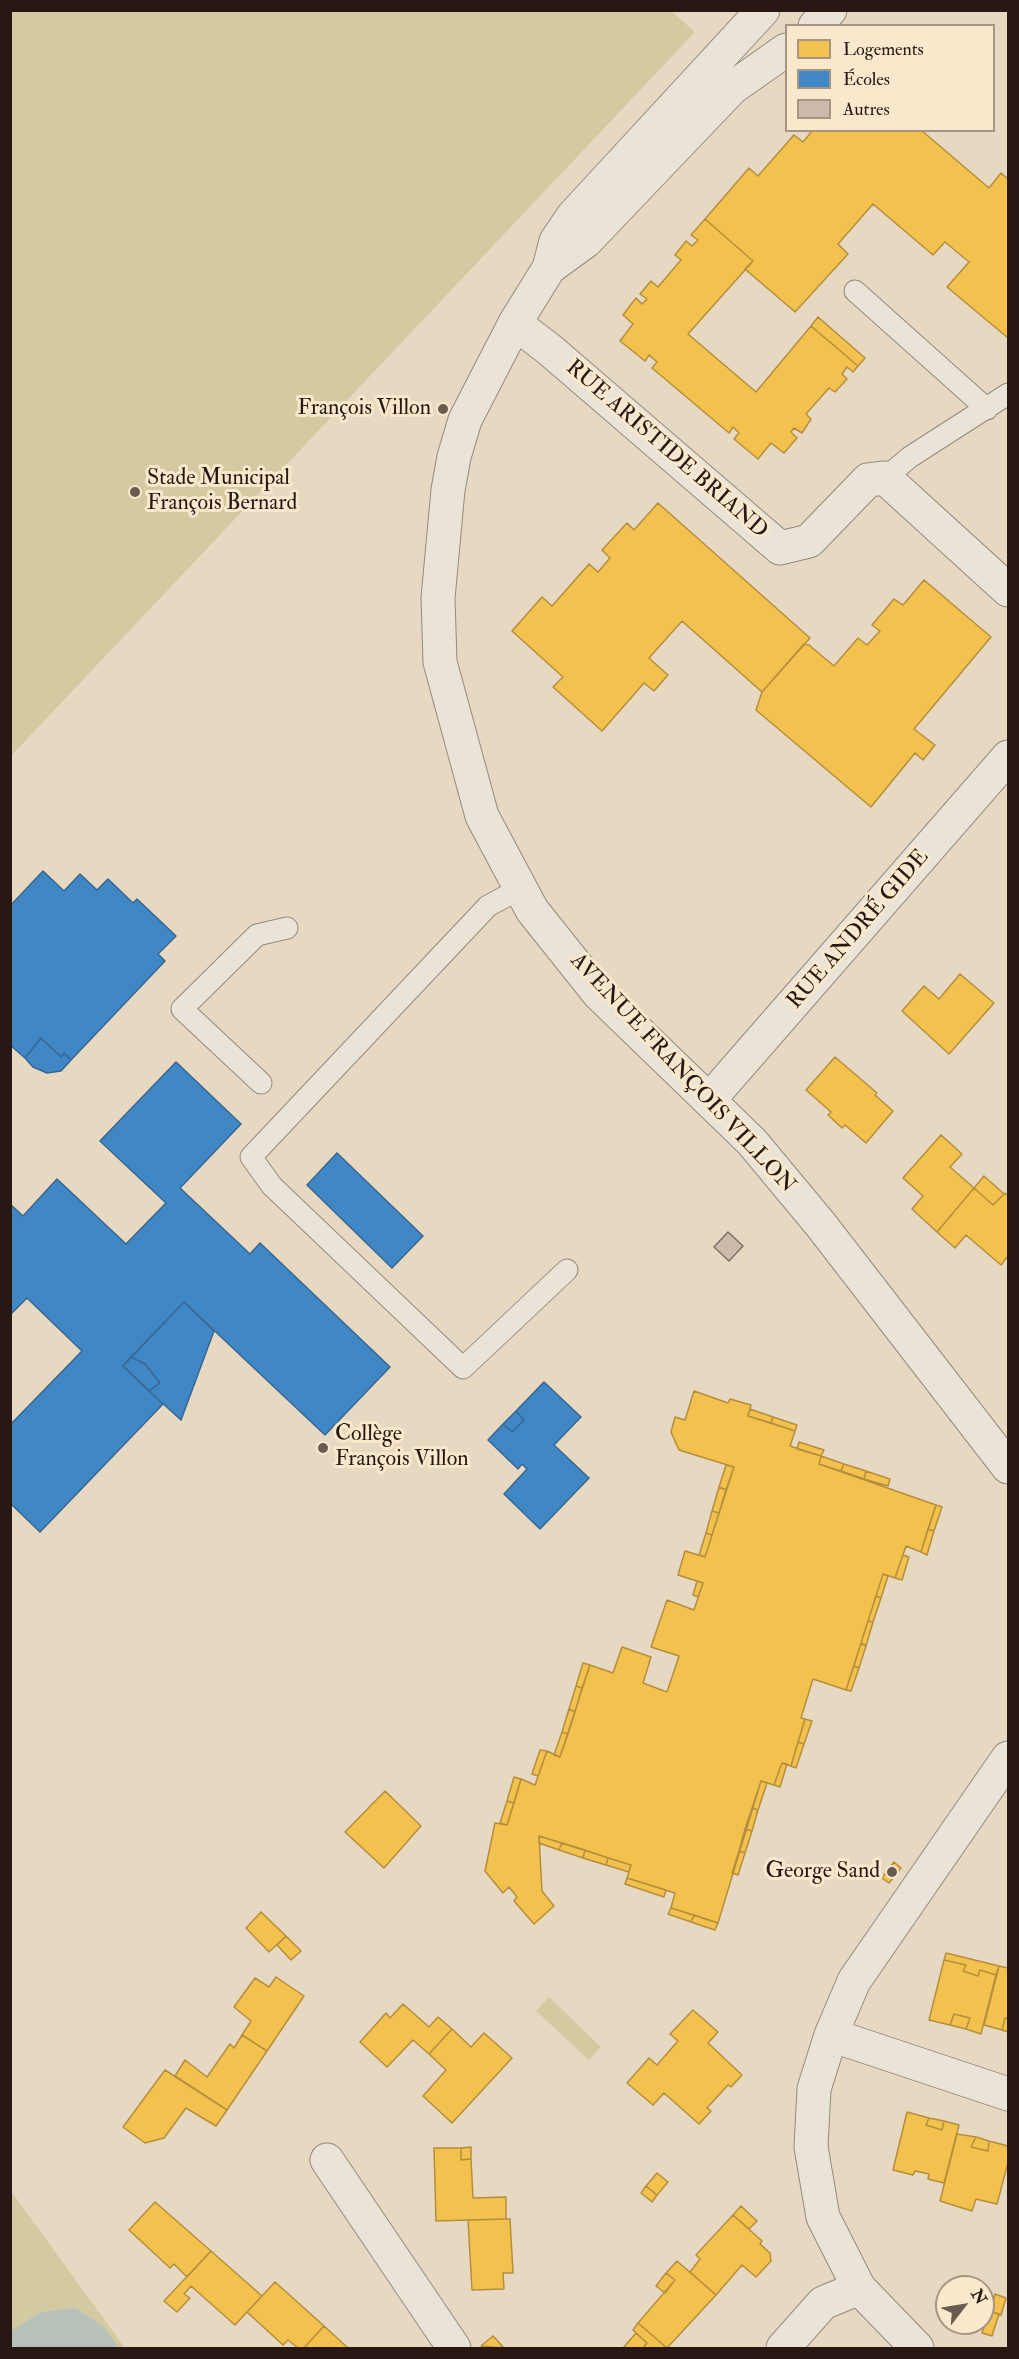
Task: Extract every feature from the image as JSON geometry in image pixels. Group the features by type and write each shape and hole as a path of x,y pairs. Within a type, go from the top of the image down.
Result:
{"street":[{"name":"AVENUE FRANÇOIS VILLON","path":"762,10 573,216 556,242 549,268 515,323 465,420 454,457 448,490 438,617 440,662 482,816 532,910 599,994 752,1142 821,1225 1008,1467"},
{"path":"817,24 830,10"},
{"name":"AVENUE FRANÇOIS VILLON","path":"549,268 586,241 732,88 785,51"},
{"name":"RUE ARISTIDE BRIAND","path":"515,323 550,350 780,548 809,541 868,480 885,478"},
{"path":"885,478 1008,590"},
{"name":"RUE ANDRÉ GIDE","path":"709,1100 1008,758"},
{"path":"917,2349 859,2288 823,2217 811,2147 814,2088 831,2035 854,1981 1008,1758"},
{"path":"831,2035 872,2051 1008,2094"},
{"path":"327,2160 454,2349"},
{"path":"783,2349 823,2303 859,2288"}],"lane":[{"path":"855,291 987,409"},
{"path":"885,478 910,457 1008,394"},
{"path":"521,888 488,906 251,1157 272,1186 464,1368 567,1270"},
{"path":"261,1083 182,1009 257,934 287,928"}],"shaded area":[{"name":"Stade Municipal François Bernard","path":"11,11 671,11 695,32 11,756"},
{"path":"549,1997 601,2047 589,2060 536,2011"},
{"path":"11,2191 125,2348 11,2348"},
{"path":"76,2308 105,2328 119,2348 11,2348 11,2331 41,2312"}],"building: Logements":[{"path":"811,132 923,132 989,188 1001,173 1008,179 1008,338 947,287 969,262 945,242 933,255 873,204 838,244 848,254 795,312 745,269 753,261 705,219 749,168 758,176 794,135 803,142"},
{"path":"705,219 753,261 688,334 756,392 811,326 858,366 853,372 847,367 842,374 847,379 835,392 829,388 806,414 811,419 802,433 794,428 791,432 797,438 784,453 771,443 758,459 734,439 739,433 733,427 729,433 652,368 657,362 649,355 645,361 620,341 633,324 623,315 636,298 642,304 647,299 640,294 651,281 658,287 681,260 675,255 686,241 692,246 698,240 691,235"},
{"path":"818,317 865,358 858,366 811,326"},
{"path":"658,503 810,638 762,692 682,621 649,658 668,675 654,691 644,683 602,731 553,687 563,677 512,631 542,597 552,606 589,564 598,572 610,558 602,550 627,523 634,530"},
{"path":"924,580 991,637 914,729 935,745 923,760 915,753 871,807 756,710 762,692 804,644 809,645 834,666 858,638 867,645 880,631 872,625 894,599 903,605"},
{"path":"960,974 994,1003 949,1054 902,1011 924,986 939,999"},
{"path":"835,1057 877,1093 875,1095 893,1111 866,1143 845,1125 842,1128 828,1115 831,1112 806,1090"},
{"path":"941,1135 962,1154 950,1167 974,1188 937,1232 912,1209 923,1196 903,1178"},
{"path":"984,1176 1004,1194 993,1205 974,1188"},
{"path":"974,1188 993,1205 1005,1193 1008,1196 1008,1256 1001,1265 966,1235 955,1248 937,1232"},
{"path":"694,1391 728,1403 730,1399 751,1405 748,1416 795,1431 790,1446 821,1456 819,1464 936,1505 921,1552 906,1546 895,1578 883,1574 846,1690 813,1679 801,1718 805,1719 791,1766 782,1763 774,1785 761,1781 718,1923 671,1908 675,1893 627,1878 631,1865 539,1836 542,1891 554,1906 534,1924 514,1901 517,1897 509,1887 503,1893 485,1871 495,1823 507,1825 521,1779 535,1785 547,1751 560,1757 590,1665 613,1673 622,1647 651,1657 643,1683 667,1692 679,1656 651,1647 667,1600 694,1610 703,1583 678,1575 685,1551 705,1557 734,1467 679,1450 671,1432 675,1417 685,1420"},
{"path":"750,1409 773,1417 771,1423 748,1416"},
{"path":"773,1417 797,1425 795,1431 771,1423"},
{"path":"799,1442 824,1450 821,1456 797,1449"},
{"path":"821,1456 844,1464 841,1471 819,1464"},
{"path":"844,1464 866,1471 864,1479 841,1471"},
{"path":"726,1465 734,1467 726,1490 719,1487"},
{"path":"866,1471 890,1479 888,1486 864,1479"},
{"path":"719,1487 726,1490 719,1513 712,1511"},
{"path":"936,1505 942,1507 934,1531 928,1529"},
{"path":"712,1511 719,1513 712,1535 706,1533"},
{"path":"928,1529 934,1531 927,1555 921,1552"},
{"path":"706,1533 712,1535 705,1557 699,1555"},
{"path":"903,1555 909,1557 902,1580 895,1578"},
{"path":"883,1574 888,1576 881,1598 876,1596"},
{"path":"697,1581 703,1583 698,1597 693,1595"},
{"path":"876,1596 881,1598 873,1622 868,1621"},
{"path":"868,1621 873,1622 866,1646 861,1643"},
{"path":"861,1643 866,1646 859,1668 854,1666"},
{"path":"583,1663 590,1665 582,1688 576,1686"},
{"path":"854,1666 859,1668 851,1691 846,1690"},
{"path":"576,1686 582,1688 575,1712 569,1709"},
{"path":"569,1709 575,1712 568,1734 562,1732"},
{"path":"805,1719 812,1721 804,1744 798,1742"},
{"path":"562,1732 568,1734 560,1757 554,1755"},
{"path":"798,1742 804,1744 796,1768 791,1766"},
{"path":"540,1750 547,1751 538,1776 532,1774"},
{"path":"782,1763 787,1764 780,1787 774,1785"},
{"path":"514,1777 521,1779 514,1803 507,1801"},
{"path":"761,1781 767,1783 758,1810 752,1808"},
{"path":"385,1791 421,1826 384,1868 345,1832"},
{"path":"507,1801 514,1803 507,1825 500,1823"},
{"path":"752,1808 758,1810 752,1831 745,1829"},
{"path":"745,1829 752,1831 745,1853 739,1851"},
{"path":"539,1836 562,1843 559,1850 539,1843"},
{"path":"562,1843 585,1850 583,1858 559,1850"},
{"path":"585,1850 608,1858 606,1865 583,1858"},
{"path":"739,1851 745,1853 738,1875 732,1873"},
{"path":"608,1858 631,1865 629,1872 606,1865"},
{"path":"894,1862 901,1868 889,1883 882,1878"},
{"path":"627,1878 666,1890 664,1897 625,1884"},
{"path":"671,1908 694,1915 691,1922 668,1914"},
{"path":"261,1912 286,1936 269,1952 246,1928"},
{"path":"694,1915 718,1923 715,1930 691,1922"},
{"path":"286,1936 301,1951 291,1960 277,1945"},
{"path":"946,1953 999,1966 996,1975 980,1970 978,1976 963,1971 966,1965 944,1960"},
{"path":"944,1960 966,1965 963,1971 978,1976 980,1970 996,1975 981,2034 966,2029 970,2018 954,2014 950,2025 929,2020"},
{"path":"999,1966 1008,1968 1008,2019 1005,2018 1002,2030 984,2025"},
{"path":"276,1977 304,1996 267,2051 242,2035 251,2021 234,2007 255,1978 269,1987"},
{"path":"403,2004 429,2027 438,2017 452,2029 429,2054 413,2040 387,2067 360,2042 386,2013 390,2018"},
{"path":"693,2010 718,2032 708,2043 742,2075 731,2087 728,2085 707,2108 711,2111 699,2124 664,2093 653,2105 627,2083 649,2058 657,2065 678,2041 670,2034"},
{"path":"954,2014 970,2018 966,2029 950,2025"},
{"path":"1005,2018 1008,2019 1008,2032 1002,2030"},
{"path":"452,2029 471,2047 484,2033 512,2058 452,2123 423,2096 446,2070 429,2054"},
{"path":"242,2035 267,2051 227,2110 175,2076 185,2060 207,2077 230,2044 234,2048"},
{"path":"165,2070 227,2110 216,2126 186,2108 164,2138 145,2143 123,2127"},
{"path":"907,2112 929,2118 926,2125 942,2130 944,2121 959,2125 944,2183 928,2179 929,2174 915,2171 913,2175 893,2170"},
{"path":"929,2118 944,2121 942,2130 926,2125"},
{"path":"957,2134 976,2137 971,2147 988,2151 989,2141 1008,2146 1008,2163 997,2204 976,2199 972,2211 940,2201"},
{"path":"976,2137 989,2141 988,2151 971,2147"},
{"path":"471,2147 471,2159 461,2160 461,2148"},
{"path":"434,2148 461,2148 461,2160 471,2159 473,2198 506,2197 506,2219 436,2221"},
{"path":"657,2173 668,2182 657,2195 646,2186"},
{"path":"646,2186 657,2195 652,2202 641,2193"},
{"path":"155,2202 211,2251 187,2277 174,2264 170,2268 129,2230"},
{"path":"741,2206 757,2221 749,2229 733,2215"},
{"path":"733,2215 762,2241 760,2244 770,2253 771,2261 756,2277 742,2265 716,2295 690,2272 700,2259 696,2255"},
{"path":"510,2219 513,2273 503,2273 504,2289 472,2290 468,2220"},
{"path":"211,2251 262,2296 235,2325 191,2286 184,2294 190,2298 177,2312 164,2301"},
{"path":"677,2261 716,2295 667,2348 638,2323 675,2280 666,2273"},
{"path":"666,2273 675,2280 665,2293 656,2286"},
{"path":"275,2282 324,2326 304,2348 298,2348 288,2340 283,2345 247,2312"},
{"path":"995,2294 1006,2298 1001,2315 995,2313"},
{"path":"995,2313 999,2314 995,2327"},
{"path":"638,2323 667,2348 643,2348 647,2343 633,2330"},
{"path":"324,2326 348,2348 304,2348"},
{"path":"636,2333 647,2343 643,2348 623,2348"},
{"path":"493,2336 504,2348 481,2346"}],"building: Écoles":[{"path":"43,871 64,891 80,874 97,890 108,879 133,903 137,899 176,936 158,954 165,961 71,1060 64,1053 61,1057 41,1038 25,1058 10,1045 10,906"},
{"path":"41,1038 61,1057 64,1053 71,1060 61,1071 47,1073 33,1067 25,1058"},
{"path":"176,1062 241,1124 180,1188 250,1254 260,1243 390,1367 325,1435 184,1302 123,1366 163,1404 40,1532 10,1503 10,1425 82,1351 27,1298 10,1315 10,1204 23,1216 57,1179 126,1244 166,1203 100,1141"},
{"path":"337,1153 423,1236 392,1268 307,1185"},
{"path":"184,1302 214,1331 181,1420 149,1391 160,1383 145,1364 131,1357"},
{"path":"131,1357 145,1364 160,1383 149,1391 123,1366"},
{"path":"544,1382 581,1417 554,1445 589,1478 540,1529 504,1494 527,1469 522,1464 518,1469 488,1440 503,1424 512,1432 524,1420 516,1411"},
{"path":"516,1411 524,1420 512,1432 503,1424"}],"building: Autres":[{"path":"728,1232 743,1246 729,1261 714,1247"}],"place":[{"name":"François Villon","path":"443,409"},
{"name":"Stade Municipal François Bernard","path":"135,492"},
{"name":"Collège François Villon","path":"323,1448"},
{"name":"George Sand","path":"892,1872"}]}
